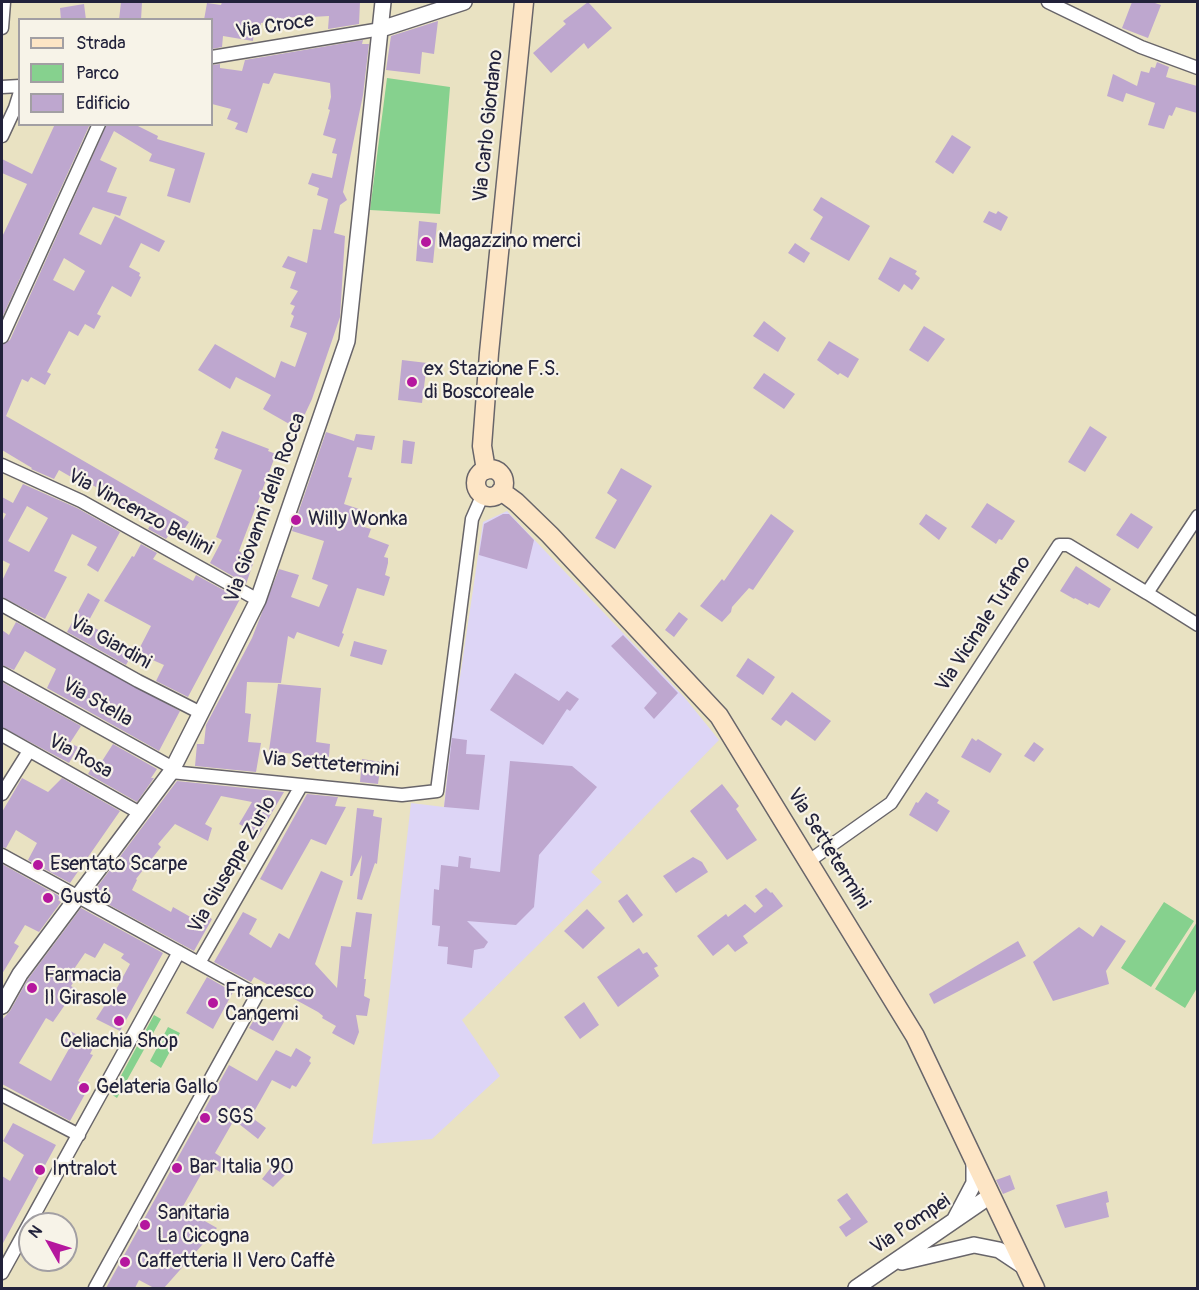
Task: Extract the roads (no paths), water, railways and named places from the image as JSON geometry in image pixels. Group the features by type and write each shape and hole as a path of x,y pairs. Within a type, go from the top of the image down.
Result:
{"main road":[{"name":"Via Carlo Giordano","path":"492,493 504,483 501,475 494,470 486,470 482,446 524,2"},
{"name":"Via Settetermini","path":"492,493 516,502 550,535 718,716 915,1036 1035,1288"}],"street":[{"path":"2,28 4,2"},
{"name":"Via Giovanni della Rocca","path":"2,1006 20,974 172,770 258,600 347,341 383,2"},
{"path":"381,29 464,2"},
{"path":"1048,2 1141,47 1197,68"},
{"name":"Via Croce","path":"213,57 381,29"},
{"path":"2,87 18,86"},
{"path":"2,136 18,98"},
{"path":"2,337 98,126"},
{"name":"Via Vincenzo Bellini","path":"2,465 81,501 258,600"},
{"name":"Via Settetermini","path":"172,770 301,786 402,795 437,791 472,519 492,493"},
{"path":"1197,516 1147,594 1197,625"},
{"name":"Via Vicinale Tufano","path":"809,861 891,803 1059,545 1068,545 1147,594"},
{"name":"Via Giardini","path":"2,605 138,681 201,713"},
{"name":"Via Stella","path":"2,673 172,770"},
{"name":"Via Rosa","path":"2,735 140,813"},
{"path":"2,794 29,752"},
{"name":"Via Giuseppe Zurlo","path":"199,963 301,786"},
{"path":"2,855 257,995 94,1288"},
{"path":"2,1274 179,952"},
{"path":"2,1095 79,1136"},
{"path":"951,1224 974,1183 974,1162"},
{"name":"Via Pompei","path":"856,1288 990,1196"},
{"path":"890,1265 974,1245 999,1250 1023,1266"}],"place":[{"name":"Magazzino merci","path":"426,242"},
{"name":"ex Stazione F.S. di Boscoreale","path":"412,382"},
{"name":"Willy Wonka","path":"296,520"},
{"name":"Esentato Scarpe","path":"38,865"},
{"name":"Gustó","path":"48,898"},
{"name":"Farmacia Il Girasole","path":"32,988"},
{"name":"Francesco Cangemi","path":"213,1003"},
{"name":"Celiachia Shop","path":"119,1021"},
{"name":"Gelateria Gallo","path":"84,1088"},
{"name":"SGS","path":"205,1118"},
{"name":"Bar Italia '90","path":"177,1168"},
{"name":"Intralot","path":"40,1170"},
{"name":"Sanitaria La Cicogna","path":"145,1225"},
{"name":"Caffetteria Il Vero Caffè","path":"125,1262"}]}
